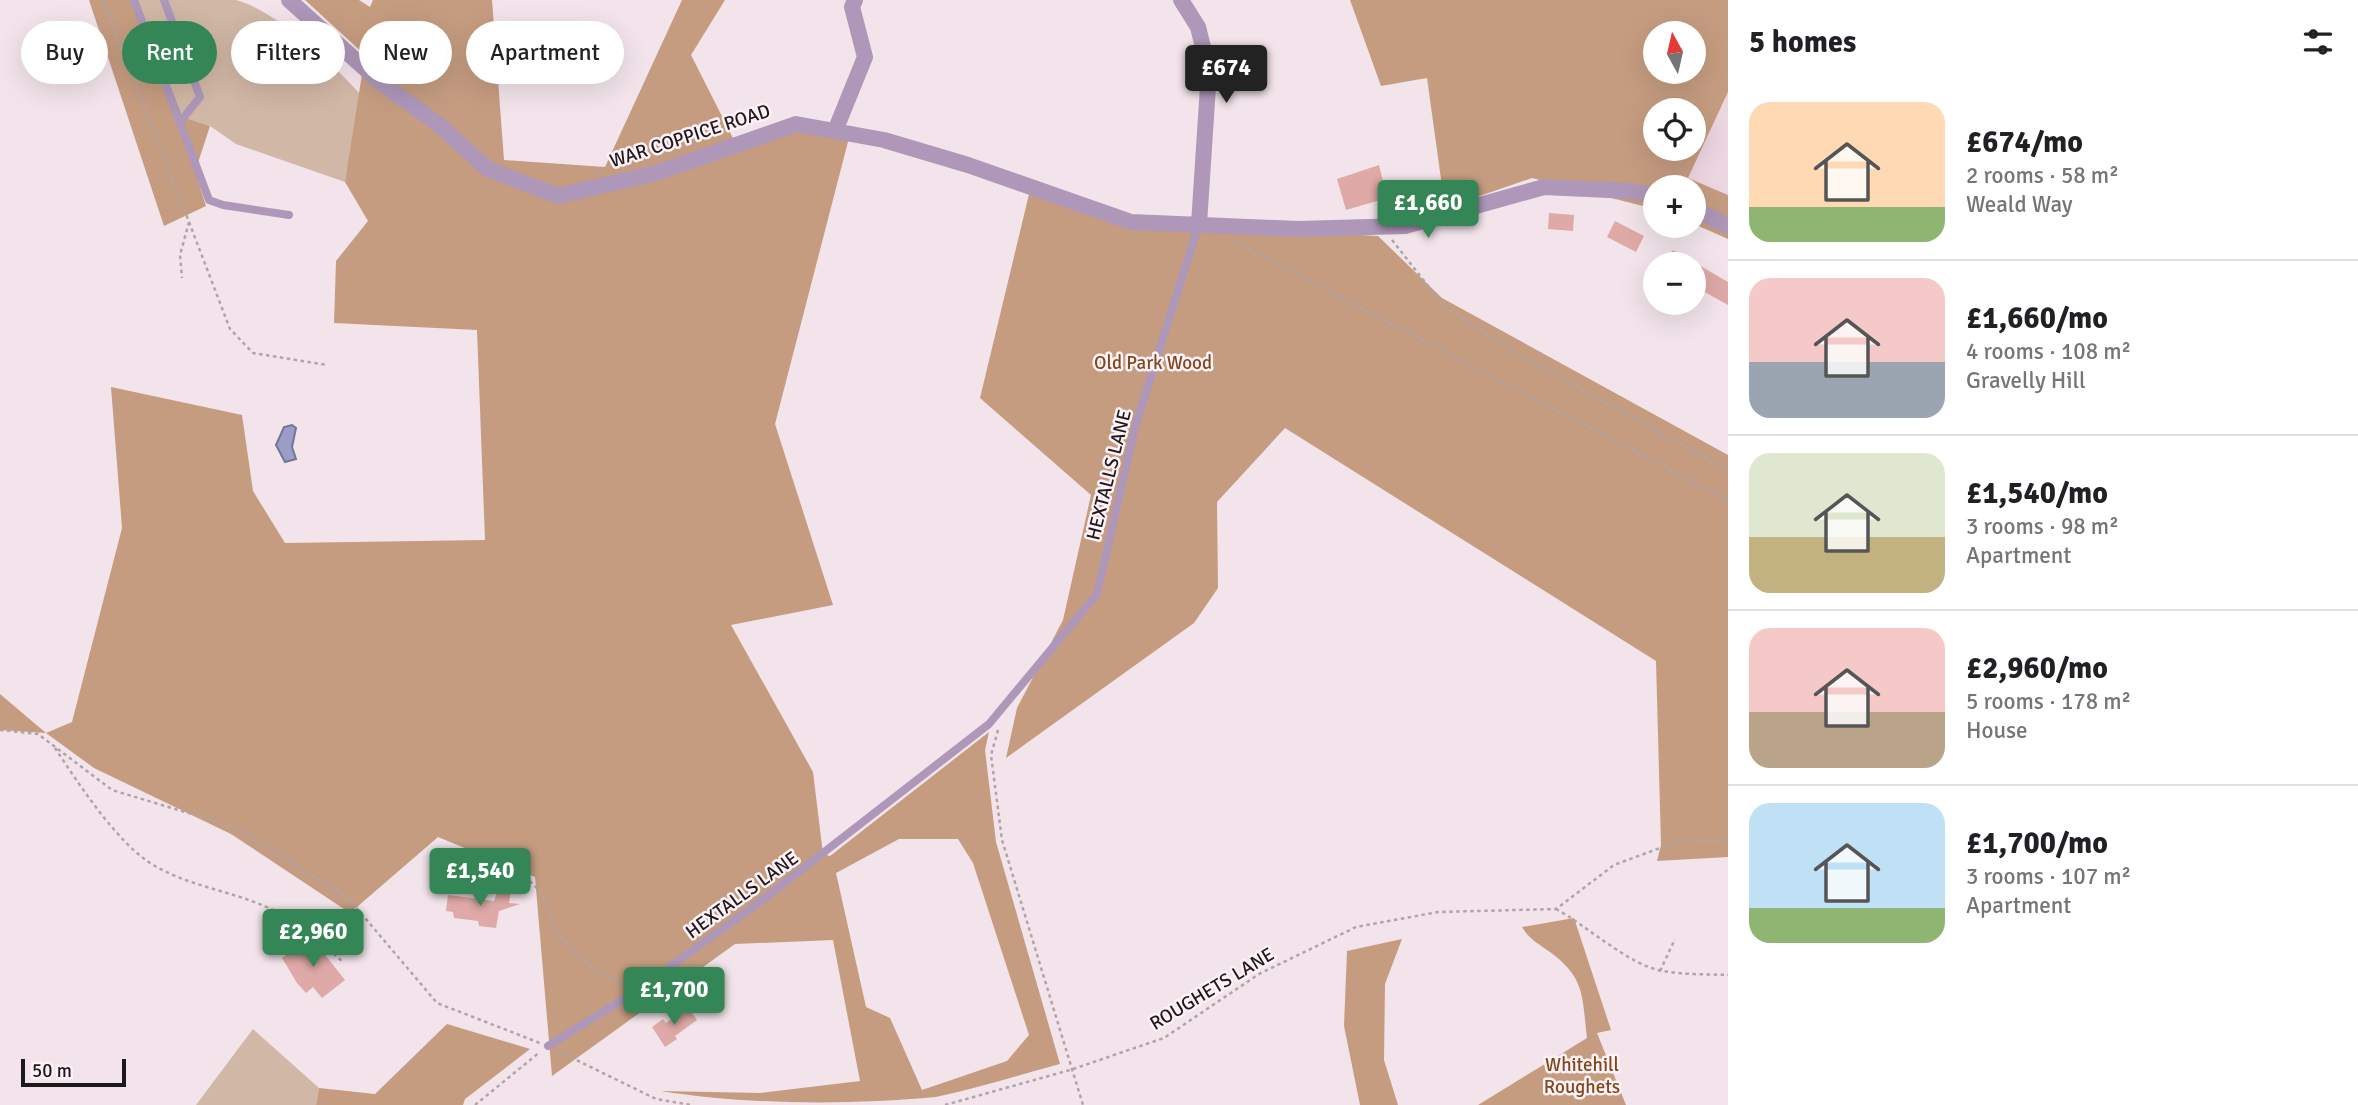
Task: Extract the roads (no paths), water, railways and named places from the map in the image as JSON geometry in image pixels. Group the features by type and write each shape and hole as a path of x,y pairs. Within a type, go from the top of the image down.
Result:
{"street":[{"name":"WAR COPPICE ROAD","path":"289,0 381,83 438,124 488,169 558,196 656,173 796,124 884,140 968,165 1131,222 1298,229 1405,226 1544,187 1643,194"},
{"path":"835,131 865,57 852,7 855,0"},
{"path":"1181,0 1198,27 1209,71 1199,224"},
{"path":"1706,215 1728,226"}],"lane":[{"path":"134,0 209,200 223,205 289,215"},
{"path":"164,0 200,97 180,122"},
{"name":"HEXTALLS LANE","path":"548,1046 635,992 878,812 989,724 1097,594 1135,427 1199,224"}],"water":[{"path":"292,425 296,428 292,447 296,459 285,462 276,445 284,427"}],"park label":[{"name":"Old Park Wood","path":"1153,363"},
{"name":"Whitehill Roughets","path":"1582,1076"}]}
